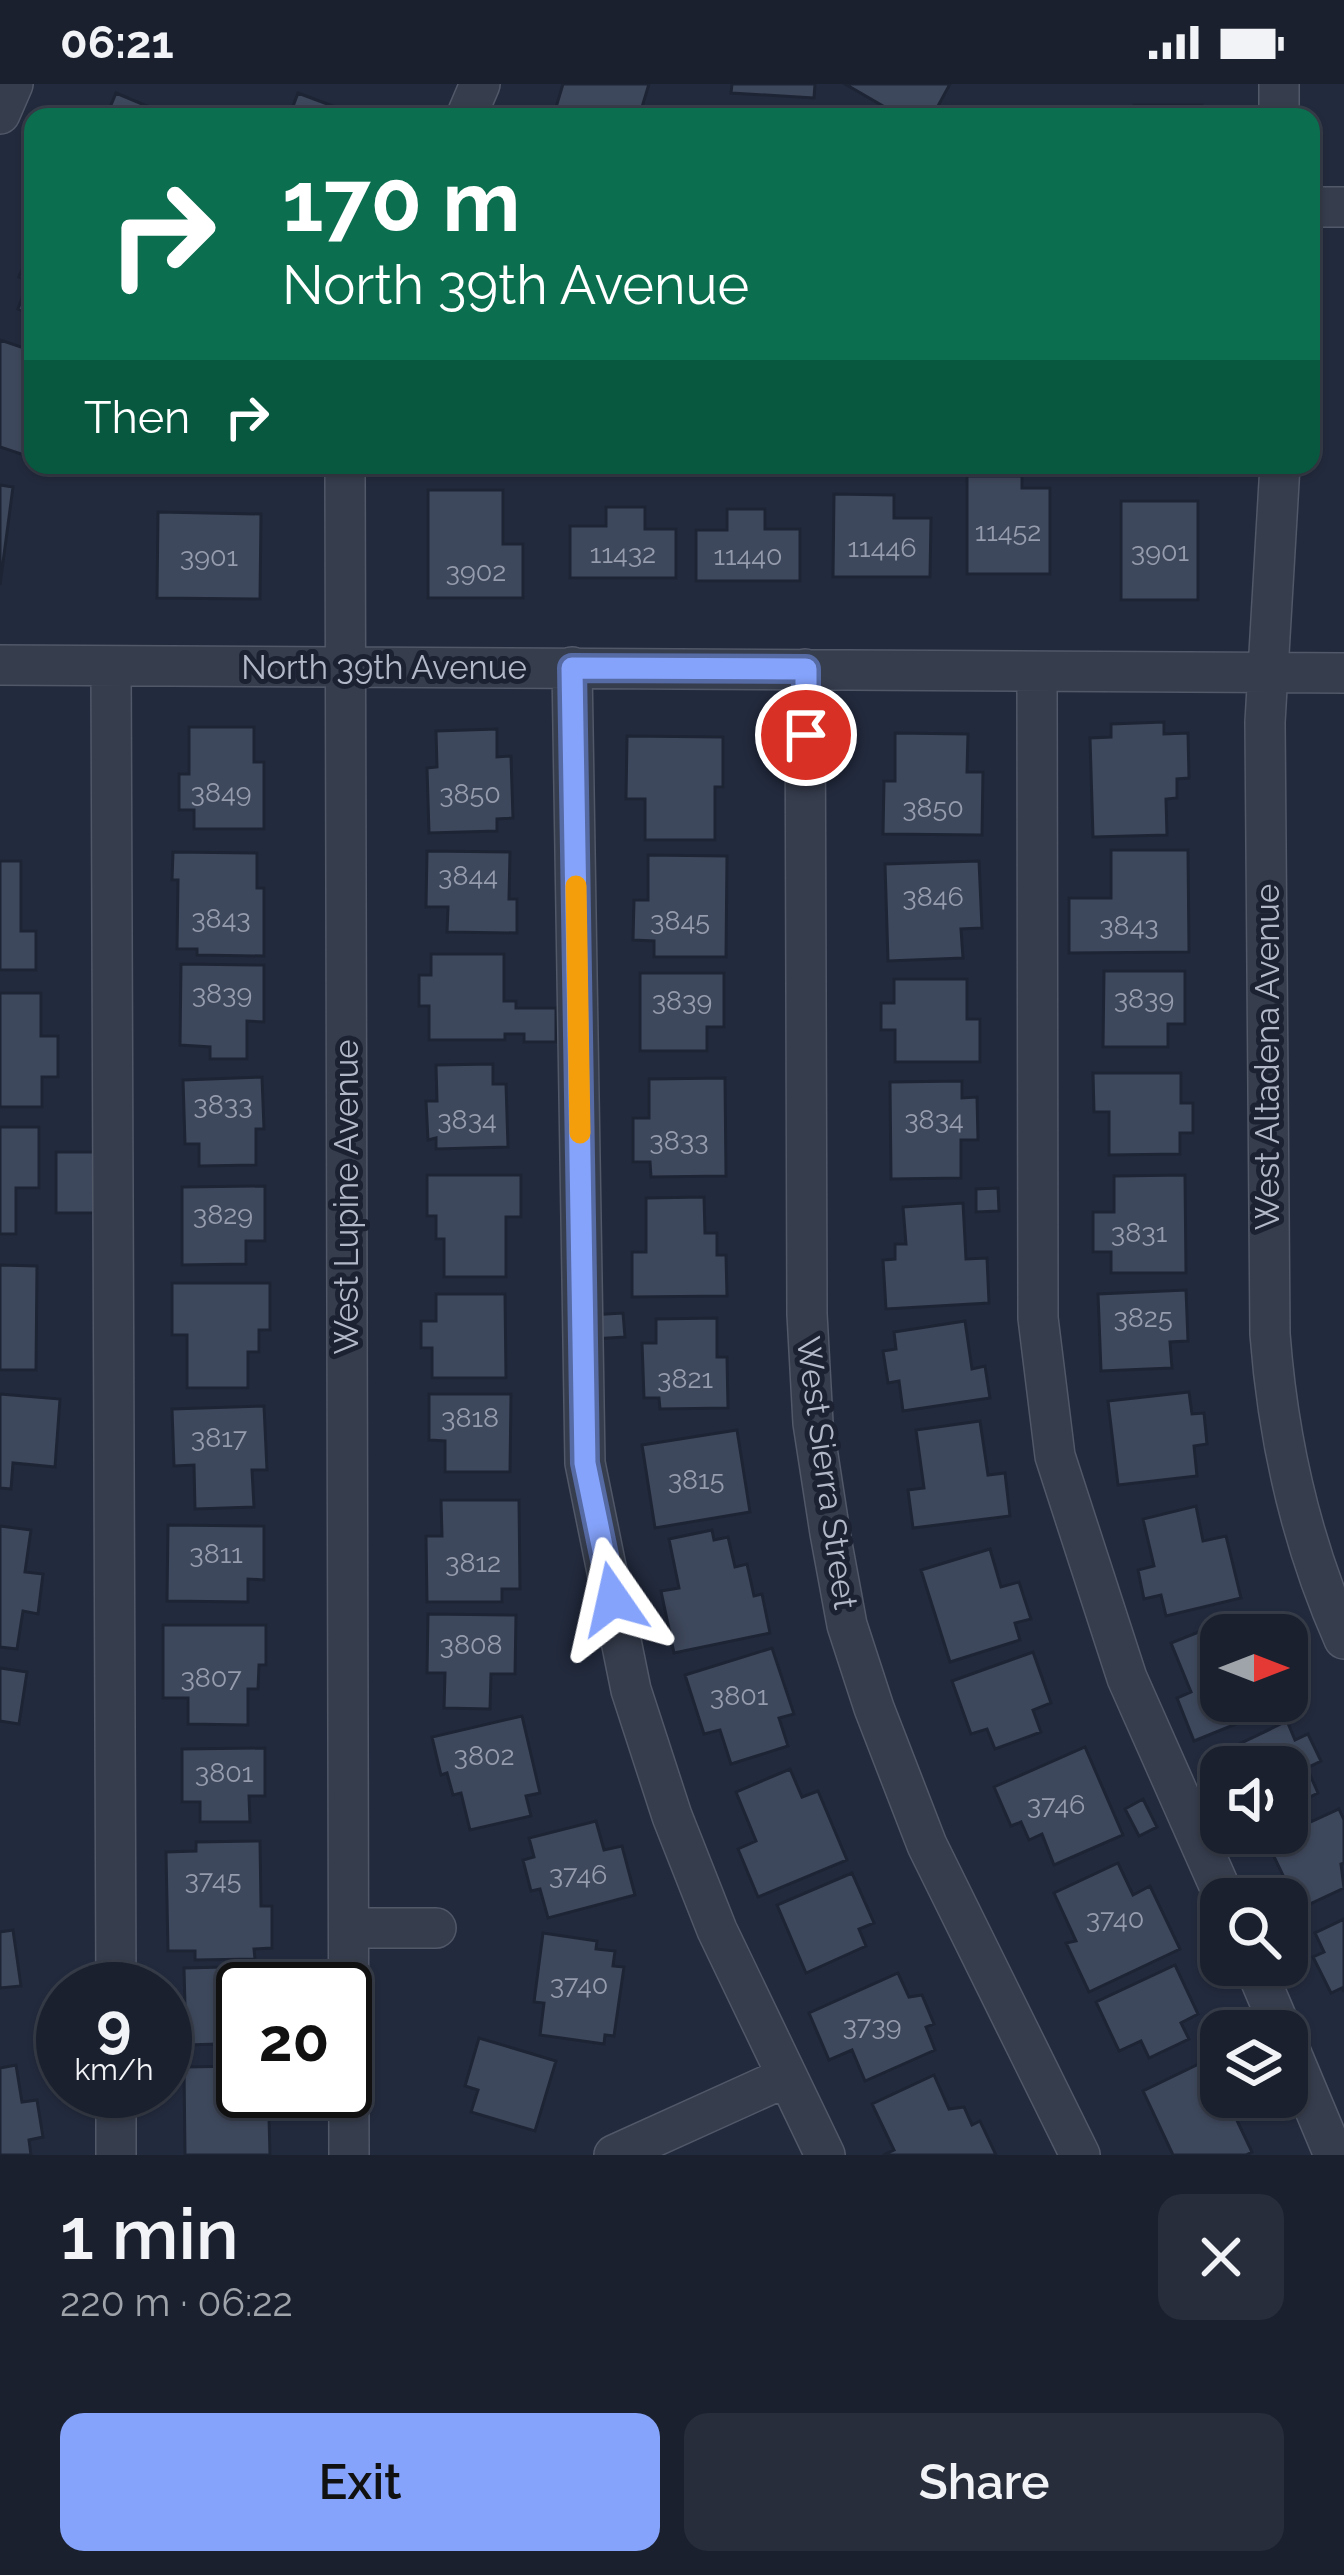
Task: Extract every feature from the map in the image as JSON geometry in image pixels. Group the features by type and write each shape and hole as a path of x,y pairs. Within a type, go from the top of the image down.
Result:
{"street":[{"path":"0,114 13,84"},
{"name":"West Lupine Avenue","path":"345,474 349,2155"},
{"name":"West Altadena Avenue","path":"1279,474 1267,673 1268,1259 1274,1387 1304,1531 1344,1640"},
{"name":"North 39th Avenue","path":"0,665 1344,673"},
{"path":"111,666 116,1962"},
{"path":"572,668 585,1463 631,1690 672,1816 717,1930 825,2155"},
{"name":"West Sierra Street","path":"806,669 807,1314 813,1423 834,1556 847,1625 927,1845 1080,2155"},
{"path":"1036,671 1038,1318 1055,1456 1126,1678 1216,1878"},
{"path":"349,1928 436,1928"},
{"path":"614,2155 786,2077"},
{"path":"1308,2093 1334,2155"},
{"path":"116,2118 116,2155"}],"building":[{"path":"563,84 649,84 642,108 556,108"},
{"path":"732,84 815,84 814,98 731,93"},
{"path":"845,84 950,84 937,108 886,108"},
{"path":"116,93 152,108 110,108"},
{"path":"298,93 338,108 292,108"},
{"path":"1134,105 1202,105 1202,108"},
{"path":"0,340 24,348 24,455 0,447"},
{"path":"1110,474 1197,474 1197,476"},
{"path":"967,476 1022,476 1022,488 1050,488 1050,574 967,574"},
{"path":"0,485 13,487 0,585"},
{"path":"428,490 503,490 503,544 523,544 523,598 428,598"},
{"path":"834,494 894,495 894,518 931,518 930,577 833,577"},
{"path":"1121,501 1198,501 1198,600 1121,600"},
{"path":"606,507 645,507 645,529 676,529 676,578 570,578 570,526 606,526"},
{"path":"727,509 765,509 765,529 800,529 800,581 696,581 696,530 727,530"},
{"path":"158,512 261,514 260,599 157,598"},
{"path":"1164,722 1164,734 1188,733 1189,778 1177,779 1177,798 1166,799 1167,835 1093,837 1090,738 1111,737 1111,724"},
{"path":"189,727 254,727 254,762 264,762 264,829 194,829 194,810 179,810 179,774 189,774"},
{"path":"497,729 497,757 511,756 513,818 497,819 497,831 429,833 427,768 437,767 436,731"},
{"path":"895,733 968,734 967,772 983,772 982,835 883,834 884,781 895,781"},
{"path":"627,736 723,737 723,787 715,787 715,840 645,840 645,799 626,799"},
{"path":"1111,850 1188,850 1189,952 1069,953 1069,898 1111,898"},
{"path":"427,851 510,852 509,899 517,899 517,933 447,932 448,907 426,907"},
{"path":"173,852 257,853 257,888 264,888 264,956 197,955 197,949 177,949 178,880 172,880"},
{"path":"648,855 727,856 726,957 654,957 654,941 633,940 634,900 648,900"},
{"path":"0,861 21,861 21,931 36,931 36,970 0,970"},
{"path":"979,861 982,928 961,929 963,958 888,961 885,864"},
{"path":"431,954 504,954 504,1001 516,1001 516,1008 556,1008 556,1042 524,1042 524,1034 505,1034 505,1040 429,1040 429,1006 419,1006 419,975 431,975"},
{"path":"181,964 264,965 264,1022 247,1021 247,1059 210,1059 210,1047 180,1045"},
{"path":"1104,971 1185,971 1185,1024 1168,1024 1168,1047 1103,1047"},
{"path":"640,973 724,973 724,1027 707,1027 707,1051 640,1051"},
{"path":"894,979 967,979 967,1019 980,1019 980,1062 895,1062 895,1030 881,1030 881,1003 894,1003"},
{"path":"0,993 41,993 41,1036 58,1036 58,1077 42,1077 42,1107 0,1107"},
{"path":"493,1064 493,1084 506,1084 508,1147 436,1149 436,1138 428,1140 426,1101 437,1101 436,1065"},
{"path":"1093,1073 1181,1073 1181,1103 1193,1103 1193,1133 1180,1133 1180,1154 1109,1155 1109,1112 1094,1112"},
{"path":"262,1077 264,1129 256,1129 256,1165 199,1166 199,1144 185,1144 183,1080"},
{"path":"725,1078 726,1176 651,1177 650,1162 633,1162 633,1118 649,1118 649,1079"},
{"path":"962,1081 962,1098 977,1097 978,1140 961,1140 961,1178 891,1179 890,1082"},
{"path":"0,1127 39,1127 39,1188 16,1188 16,1234 0,1234"},
{"path":"56,1152 95,1152 95,1213 56,1213"},
{"path":"427,1175 521,1175 521,1217 506,1217 506,1277 444,1277 444,1239 436,1239 436,1216 427,1216"},
{"path":"1185,1175 1186,1273 1111,1273 1111,1252 1093,1252 1093,1212 1114,1212 1114,1176"},
{"path":"265,1186 265,1241 246,1241 246,1264 182,1265 182,1187"},
{"path":"998,1188 999,1211 976,1212 976,1189"},
{"path":"704,1197 705,1233 717,1233 717,1255 726,1255 727,1296 632,1297 632,1252 646,1252 646,1198"},
{"path":"963,1203 966,1259 987,1258 989,1303 886,1309 883,1260 895,1259 895,1244 906,1244 903,1207"},
{"path":"0,1265 37,1266 36,1370 0,1370"},
{"path":"172,1283 270,1283 270,1330 259,1330 259,1352 248,1352 248,1388 187,1388 187,1335 172,1335"},
{"path":"1186,1290 1188,1341 1170,1342 1172,1368 1101,1371 1098,1294"},
{"path":"436,1294 505,1294 506,1378 432,1378 432,1348 421,1348 421,1321 436,1321"},
{"path":"623,1313 625,1337 592,1339 590,1315"},
{"path":"717,1318 717,1357 727,1357 728,1408 660,1409 659,1398 644,1398 642,1343 656,1343 656,1319"},
{"path":"965,1321 972,1369 985,1366 990,1398 903,1411 899,1381 888,1383 883,1351 896,1349 894,1332"},
{"path":"1189,1392 1192,1414 1204,1413 1207,1444 1194,1446 1197,1476 1118,1485 1108,1401"},
{"path":"0,1394 60,1399 55,1467 13,1463 11,1489 0,1488"},
{"path":"429,1394 511,1394 510,1472 445,1472 445,1441 429,1440"},
{"path":"264,1406 267,1470 252,1470 254,1507 195,1509 194,1465 174,1466 172,1409"},
{"path":"980,1421 988,1475 1005,1473 1010,1516 913,1528 908,1490 924,1488 916,1430"},
{"path":"737,1430 750,1512 655,1528 642,1445"},
{"path":"441,1500 519,1500 520,1589 502,1589 502,1602 427,1602 426,1536 442,1536"},
{"path":"1196,1506 1203,1541 1226,1536 1241,1598 1166,1616 1161,1595 1144,1599 1138,1570 1154,1566 1143,1519"},
{"path":"168,1525 264,1526 264,1580 248,1579 248,1602 167,1601"},
{"path":"0,1526 31,1530 25,1572 43,1574 38,1614 23,1611 17,1649 0,1647"},
{"path":"712,1530 714,1540 728,1537 735,1567 747,1564 754,1596 762,1594 770,1633 674,1653 661,1591 679,1588 669,1539"},
{"path":"990,1549 1001,1587 1019,1582 1031,1619 1015,1623 1020,1640 950,1662 921,1570"},
{"path":"428,1614 516,1615 515,1674 491,1674 490,1709 444,1708 445,1673 427,1673"},
{"path":"163,1625 266,1625 266,1665 259,1665 258,1689 248,1689 248,1725 188,1724 188,1698 163,1698"},
{"path":"1200,1631 1200,1722 1241,1722 1194,1741 1177,1698 1191,1692 1171,1643"},
{"path":"772,1648 794,1714 779,1718 788,1746 731,1764 720,1730 704,1734 685,1675"},
{"path":"1033,1652 1051,1703 1033,1710 1041,1732 995,1749 987,1729 971,1734 952,1681"},
{"path":"0,1668 27,1672 19,1724 0,1721"},
{"path":"522,1716 540,1793 526,1796 531,1816 470,1830 461,1793 453,1795 447,1773 441,1775 432,1737"},
{"path":"1287,1722 1295,1740 1308,1734 1321,1761 1308,1768 1308,1746 1235,1746"},
{"path":"1085,1747 1123,1835 1054,1865 1042,1834 1029,1840 1021,1822 1011,1826 994,1787"},
{"path":"265,1748 265,1796 249,1796 250,1822 200,1822 200,1802 182,1802 182,1749"},
{"path":"790,1769 802,1797 818,1791 847,1860 758,1897 738,1849 756,1841 736,1792"},
{"path":"1308,1770 1318,1793 1308,1798"},
{"path":"1143,1799 1157,1827 1139,1836 1125,1809"},
{"path":"1339,1809 1344,1820 1344,1888 1308,1905 1308,1878 1284,1878 1273,1854 1308,1854 1308,1823"},
{"path":"596,1821 604,1850 622,1846 635,1895 548,1918 540,1889 531,1891 523,1860 534,1857 529,1838"},
{"path":"260,1841 261,1906 272,1906 272,1948 254,1949 255,1959 195,1960 195,1951 168,1951 166,1852 196,1851 196,1842"},
{"path":"1118,1863 1133,1895 1150,1886 1180,1949 1089,1992 1066,1943 1076,1941 1054,1893"},
{"path":"852,1873 874,1923 859,1929 866,1946 806,1973 777,1905"},
{"path":"1344,1919 1344,1992 1342,1988 1331,1993 1313,1957 1324,1952 1315,1933"},
{"path":"13,1930 21,1986 0,1988 0,1932"},
{"path":"543,1933 597,1941 596,1949 615,1951 613,1966 624,1967 614,2036 605,2035 604,2044 540,2035 544,2003 534,2002"},
{"path":"1175,1965 1198,2014 1181,2023 1189,2039 1149,2058 1141,2041 1119,2051 1096,2002"},
{"path":"216,1967 216,2044 192,2045 192,1968"},
{"path":"898,1973 909,1997 922,1995 934,2024 926,2027 935,2050 865,2081 852,2050 829,2060 809,2013"},
{"path":"479,2038 556,2061 535,2131 471,2112 478,2090 465,2086"},
{"path":"1200,2063 1200,2118 1236,2118 1252,2152 1173,2155 1143,2091"},
{"path":"16,2065 22,2102 36,2100 43,2137 29,2140 31,2155 0,2155 0,2068"},
{"path":"216,2066 216,2118 269,2118 270,2155 185,2155 185,2118 192,2118 192,2067"},
{"path":"934,2075 949,2109 964,2107 972,2125 980,2121 996,2155 883,2155 894,2150 872,2104"}],"slow traffic":[{"path":"576,886 580,1133"}],"route":[{"path":"613,1599 585,1463 572,668 806,669 806,735"}]}
